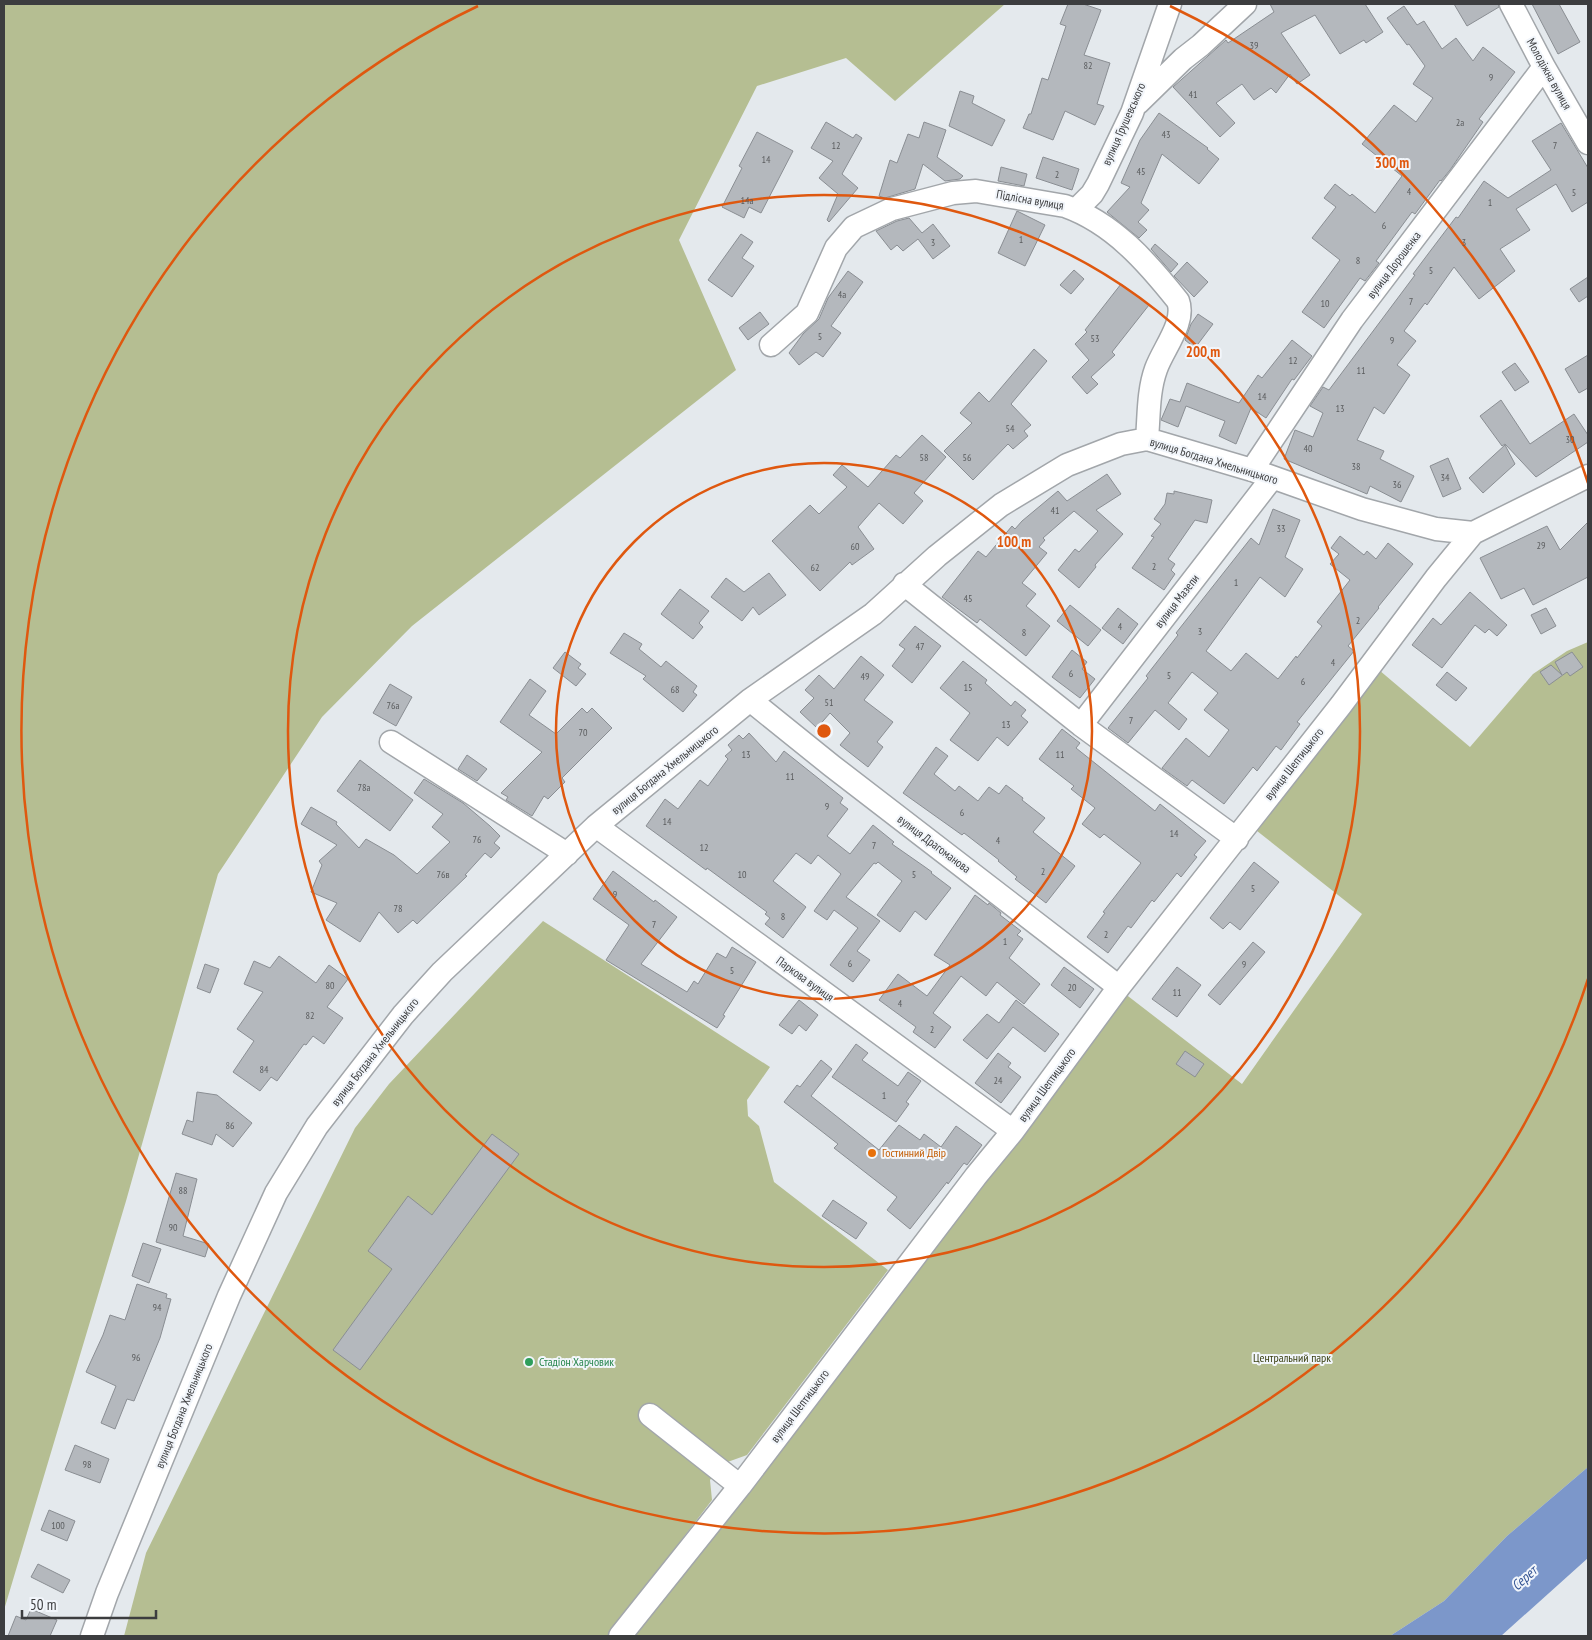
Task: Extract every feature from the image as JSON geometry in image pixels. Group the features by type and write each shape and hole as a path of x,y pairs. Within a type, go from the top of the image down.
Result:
{"street":[{"name":"вулиця Грушевського","path":"1076,210 1092,194 1098,184 1135,105 1170,4"},
{"path":"1135,105 1245,4"},
{"name":"Молодіжна вулиця","path":"1511,4 1544,68 1588,143"},
{"name":"вулиця Дорошенка","path":"1262,474 1352,320 1544,68"},
{"name":"Підлісна вулиця","path":"771,345 807,313 836,248 854,227 892,209 953,193 976,191 1065,206 1102,224 1128,245 1154,270 1180,306 1180,318 1160,359 1152,384 1147,439"},
{"name":"вулиця Богдана Хмельницького","path":"92,1636 228,1296 273,1201 298,1156 351,1080 422,994 460,955 596,826 750,700 873,614 904,584 1001,505 1031,485 1067,465 1121,444 1147,439 1262,474 1362,508 1436,529 1473,533"},
{"name":"вулиця Мазепи","path":"1081,725 1262,474"},
{"path":"1473,533 1588,476"},
{"name":"вулиця Шептицького","path":"620,1636 740,1486 976,1176 1013,1131 1119,986 1342,705 1436,578 1473,533"},
{"path":"904,584 1081,725 1237,839"},
{"name":"вулиця Драгоманова","path":"750,700 832,766 1119,986"},
{"path":"391,742 567,854"},
{"name":"Паркова вулиця","path":"596,826 1013,1131"},
{"path":"650,1415 740,1486"}],"green space":[{"path":"4,4 1005,4 895,101 846,58 757,86 679,240 736,370 412,626 322,717 218,874 126,1201 4,1610"},
{"name":"Центральний парк","path":"1588,642 1588,1467 1507,1536 1444,1601 1390,1636 633,1636 1124,993 1242,1084 1362,914 1252,827 1379,670 1470,747 1533,674 1567,651"},
{"name":"Стадіон Харчовик","path":"543,921 770,1067 747,1100 748,1116 759,1126 774,1182 888,1270 747,1455 722,1464 710,1480 712,1500 608,1636 124,1636 146,1553 355,1128 389,1084"}],"water":[{"name":"Серет","path":"1588,1467 1588,1558 1501,1636 1390,1636 1444,1601 1507,1536"}],"building":[{"path":"1068,4 1083,4 1101,10 1084,55 1110,63 1097,104 1104,106 1095,125 1065,111 1053,140 1023,128 1029,114 1031,114 1042,78 1048,80 1066,26 1060,24"},
{"path":"1270,4 1365,4 1383,32 1366,43 1364,40 1340,54 1315,15 1281,33 1310,75 1297,84 1290,74 1276,93 1271,88 1254,100 1242,84 1216,103 1235,123 1220,137 1173,87 1226,40 1228,43 1274,12"},
{"path":"1454,4 1498,4 1499,7 1467,26"},
{"path":"1532,4 1559,4 1580,42 1558,54"},
{"path":"1404,6 1417,25 1424,21 1442,49 1456,38 1473,61 1483,47 1515,72 1479,119 1483,122 1450,170 1440,180 1415,214 1412,212 1376,261 1379,263 1365,281 1360,278 1324,328 1302,312 1340,260 1312,238 1336,207 1324,198 1335,184 1350,196 1352,194 1375,213 1402,176 1362,144 1394,105 1416,122 1433,98 1413,84 1425,66 1387,18"},
{"path":"960,91 974,96 972,103 1005,120 992,146 949,126"},
{"path":"1159,113 1208,148 1219,159 1199,184 1162,154 1141,203 1149,210 1138,222 1147,230 1139,238 1107,212 1130,187 1121,183 1140,140"},
{"path":"826,122 853,138 856,134 862,138 842,174 858,188 829,222 827,220 838,194 819,178 833,161 811,148"},
{"path":"924,122 946,130 937,157 963,176 960,179 945,181 923,164 915,189 885,198 879,196 890,160 897,163 908,134 919,138"},
{"path":"1561,123 1588,168 1588,202 1572,212 1556,184 1516,209 1530,230 1500,249 1515,271 1479,299 1454,267 1427,305 1425,303 1404,331 1416,341 1397,365 1410,375 1384,414 1374,407 1357,440 1384,451 1380,459 1414,476 1401,502 1370,486 1367,494 1284,459 1295,430 1313,437 1323,413 1310,406 1323,387 1329,390 1415,275 1413,274 1456,217 1458,218 1484,181 1508,198 1551,170 1532,141"},
{"path":"757,132 793,151 761,213 749,207 744,218 722,207 742,168 739,166"},
{"path":"1043,157 1079,169 1072,190 1036,178"},
{"path":"1001,167 1027,174 1024,186 998,181"},
{"path":"1017,211 1045,225 1025,266 998,253"},
{"path":"909,218 922,233 933,224 950,246 933,259 918,239 903,251 897,245 891,250 876,231 897,221"},
{"path":"741,234 753,242 742,258 754,266 732,297 708,280"},
{"path":"1155,244 1178,264 1171,272 1151,249"},
{"path":"1187,262 1208,282 1194,297 1174,276"},
{"path":"1074,270 1084,279 1071,294 1060,285"},
{"path":"848,271 863,282 831,326 841,333 823,357 816,352 799,365 789,353 803,334 819,319 828,298"},
{"path":"1588,277 1588,296 1579,302 1570,289"},
{"path":"1121,284 1149,305 1112,352 1115,355 1091,377 1098,384 1087,394 1072,377 1089,360 1075,344 1087,332 1085,330"},
{"path":"760,312 769,324 748,340 739,328"},
{"path":"1198,314 1213,324 1195,348 1185,340 1191,324"},
{"path":"1292,340 1312,356 1294,380 1292,379 1266,418 1251,408 1236,444 1219,436 1225,421 1186,406 1178,427 1161,420 1170,399 1180,402 1187,383 1239,403 1258,375 1262,378"},
{"path":"1034,349 1047,361 1011,404 1031,425 1024,431 1028,436 1013,449 1008,444 973,480 944,451 972,423 960,413 979,392 989,402"},
{"path":"1588,355 1588,388 1579,393 1565,369"},
{"path":"1515,363 1529,382 1515,391 1502,372"},
{"path":"1501,400 1530,444 1574,414 1588,435 1588,442 1536,477 1505,444 1502,446 1480,416"},
{"path":"922,435 946,457 914,493 923,501 903,524 879,503 858,527 874,549 852,565 850,562 820,591 772,541 810,505 819,514 847,487 833,475 842,465 868,487 896,455 900,458"},
{"path":"1505,445 1515,464 1483,493 1469,478"},
{"path":"1448,458 1461,489 1443,497 1430,466"},
{"path":"1107,474 1121,494 1096,510 1123,534 1095,565 1096,567 1079,588 1058,570 1075,549 1079,552 1098,531 1074,511 1043,538 1045,540 1039,547 1047,553 1022,583 1036,594 1026,606 1050,626 1026,656 980,619 977,623 942,597 978,551 986,557 1012,526 1015,529 1058,491 1067,501"},
{"path":"1174,491 1212,500 1207,523 1195,520 1168,559 1175,564 1171,570 1175,574 1164,590 1132,568 1154,537 1151,536 1161,524 1154,519 1165,504 1167,493 1174,494"},
{"path":"1273,509 1300,520 1285,557 1303,569 1285,597 1260,577 1206,651 1231,671 1246,653 1278,679 1296,656 1297,658 1322,626 1317,622 1350,580 1330,564 1339,554 1331,548 1340,536 1364,555 1367,551 1376,559 1388,543 1413,564 1348,646 1354,651 1297,722 1300,724 1281,750 1276,746 1257,771 1253,767 1224,804 1192,780 1187,786 1162,768 1186,738 1209,757 1229,730 1204,710 1218,693 1192,672 1168,703 1187,719 1179,730 1155,710 1128,743 1108,728 1148,678 1146,676 1178,635 1176,633 1251,538 1259,545"},
{"path":"1588,522 1588,577 1533,605 1524,588 1501,599 1480,558 1547,526 1560,550"},
{"path":"769,573 786,595 759,615 753,607 742,621 711,597 726,578 744,592"},
{"path":"680,589 709,611 699,623 703,627 693,639 661,614"},
{"path":"1470,592 1507,625 1497,636 1489,629 1485,633 1475,625 1442,668 1412,645 1433,618 1441,625"},
{"path":"1070,605 1101,630 1088,646 1057,621"},
{"path":"1118,608 1138,624 1123,644 1102,628"},
{"path":"1546,608 1556,626 1541,634 1531,615"},
{"path":"915,626 941,646 912,683 892,666 905,649 899,645"},
{"path":"624,633 642,644 639,649 661,667 666,661 697,686 693,692 697,695 683,712 643,679 646,676 610,653"},
{"path":"1072,650 1087,662 1082,669 1095,679 1080,698 1052,677"},
{"path":"565,652 581,664 578,668 586,674 576,686 553,668"},
{"path":"1572,652 1583,667 1570,676 1567,672 1549,685 1540,672 1551,665 1562,675 1555,662"},
{"path":"861,656 884,675 864,700 893,722 877,742 883,747 868,767 840,745 850,733 830,713 817,728 800,712 814,698 805,690 819,675 834,689"},
{"path":"963,661 987,680 985,683 1011,706 1015,701 1026,710 1021,716 1028,722 1008,746 997,737 978,761 950,740 970,713 940,688"},
{"path":"1447,672 1467,688 1456,701 1436,685"},
{"path":"530,679 546,691 529,715 556,734 582,708 587,713 592,708 612,728 562,778 565,782 548,799 544,796 532,816 506,800 508,797 501,793 542,752 500,722"},
{"path":"390,684 412,697 396,726 373,713"},
{"path":"1062,729 1080,743 1076,748 1155,811 1160,804 1206,841 1194,855 1197,857 1181,877 1177,873 1154,902 1152,900 1131,928 1128,926 1108,953 1087,937 1105,913 1103,912 1141,863 1104,834 1100,838 1082,824 1095,808 1071,789 1074,786 1039,759"},
{"path":"749,733 776,762 784,751 843,798 840,803 848,809 827,836 850,854 873,825 894,842 892,844 951,888 926,920 915,911 900,932 877,915 902,881 878,862 874,863 846,897 880,921 857,951 870,960 853,982 830,965 858,928 834,910 827,920 814,911 841,874 818,855 811,864 796,853 773,881 806,907 783,938 765,924 770,918 765,914 767,912 646,826 665,799 678,809 700,780 708,786 728,759 725,756 732,750 728,745 739,735 743,739"},
{"path":"936,747 948,756 934,774 955,791 959,786 978,801 989,787 999,794 1006,785 1045,818 1033,832 1075,866 1046,903 1015,879 1017,877 999,860 964,833 962,835 903,793"},
{"path":"467,755 487,769 477,781 458,769"},
{"path":"360,760 413,800 390,831 337,791"},
{"path":"424,779 463,803 490,826 500,836 494,843 500,848 491,858 485,853 465,875 467,876 417,924 413,920 398,933 379,912 360,942 326,920 337,903 311,892 322,865 319,861 337,845 301,824 311,807 337,822 336,824 359,848 366,839 394,855 417,874 450,842 432,827 443,814 414,793"},
{"path":"1254,862 1279,882 1240,930 1230,922 1223,929 1210,918"},
{"path":"613,871 677,917 641,964 687,992 694,981 698,984 717,953 726,958 732,947 756,962 717,1028 606,960 629,925 593,899"},
{"path":"975,895 988,905 989,903 1001,913 1000,915 1021,931 1017,935 1023,939 1009,958 1040,984 1024,1004 997,982 986,996 961,976 933,1013 951,1027 935,1048 913,1032 916,1027 879,1000 898,974 927,996 950,965 934,955"},
{"path":"1253,942 1265,952 1220,1005 1208,995"},
{"path":"279,956 316,983 329,965 348,979 327,1007 343,1018 324,1044 313,1036 306,1045 304,1044 277,1081 271,1077 260,1091 233,1072 254,1041 237,1029 263,992 244,984 254,961 270,968"},
{"path":"205,964 219,969 210,993 197,988"},
{"path":"1064,967 1094,989 1080,1008 1051,985"},
{"path":"1177,967 1201,985 1177,1017 1152,999"},
{"path":"799,1000 818,1015 806,1031 799,1025 792,1034 779,1025"},
{"path":"1016,1000 1059,1034 1045,1052 1013,1027 987,1059 963,1040 987,1014 999,1023"},
{"path":"856,1044 868,1053 862,1060 898,1086 908,1072 921,1081 906,1102 909,1104 896,1122 832,1077"},
{"path":"1185,1051 1204,1064 1195,1077 1176,1064"},
{"path":"998,1053 1011,1063 1008,1067 1021,1077 1001,1103 975,1083"},
{"path":"821,1060 832,1069 811,1096 879,1150 899,1125 920,1140 924,1134 941,1147 956,1126 982,1145 967,1165 964,1163 948,1184 947,1182 910,1229 887,1210 897,1197 834,1148 838,1144 784,1102 797,1085 800,1087"},
{"path":"197,1092 217,1095 252,1123 233,1147 216,1134 212,1145 182,1134 187,1120 193,1122"},
{"path":"492,1134 519,1154 360,1370 333,1350 392,1269 368,1251 408,1196 432,1215"},
{"path":"176,1173 197,1179 183,1236 209,1244 205,1257 156,1242"},
{"path":"833,1200 867,1223 856,1239 822,1216"},
{"path":"143,1243 161,1249 149,1283 132,1276"},
{"path":"137,1284 167,1294 166,1298 171,1299 160,1338 134,1401 127,1399 115,1429 101,1423 116,1386 86,1372 110,1315 125,1320"},
{"path":"75,1445 109,1459 100,1483 65,1470"},
{"path":"49,1510 75,1521 67,1541 41,1530"},
{"path":"38,1564 70,1580 63,1593 31,1577"},
{"path":"31,1609 57,1620 50,1636 8,1636 16,1616 26,1620"}],"place":[{"name":"Гостинний Двір","path":"872,1153"},
{"name":"Стадіон Харчовик","path":"529,1362"}]}
